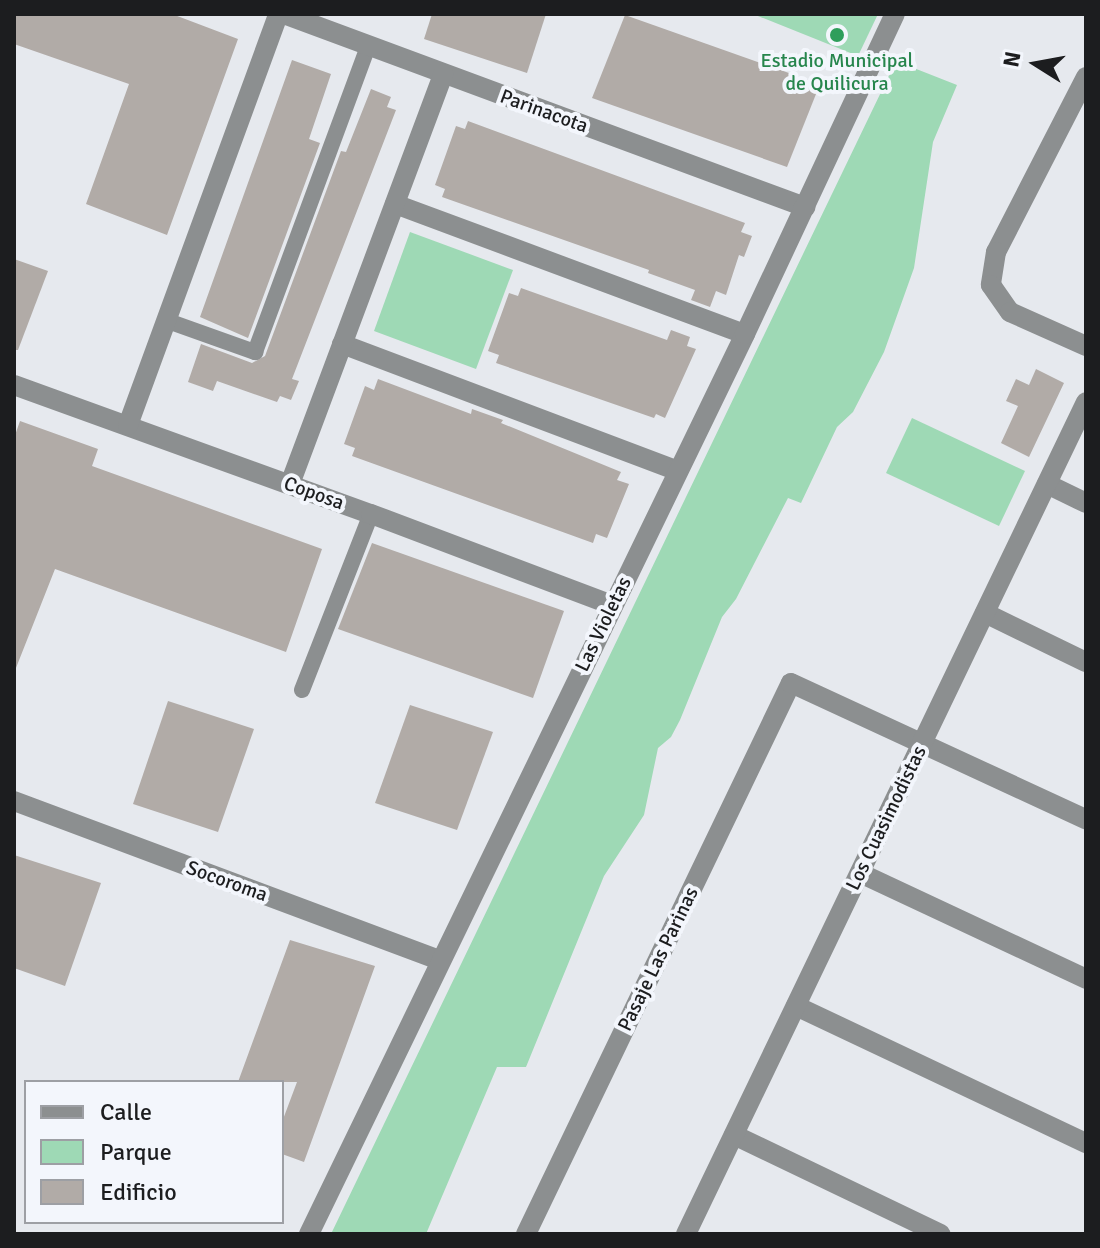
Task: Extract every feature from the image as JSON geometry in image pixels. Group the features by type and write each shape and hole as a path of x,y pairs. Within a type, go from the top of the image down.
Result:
{"street":[{"path":"128,425 278,14"},
{"name":"Parinacota","path":"284,14 805,207"},
{"name":"Las Violetas","path":"309,1234 745,334 895,14"},
{"path":"290,484 443,74"},
{"path":"1086,77 996,252 991,285 1010,312 1086,346"},
{"path":"395,204 745,334"},
{"path":"342,344 678,471"},
{"name":"Coposa","path":"14,385 612,605"},
{"name":"Los Cuasimodistas","path":"686,1234 1086,402"},
{"path":"1047,484 1086,503"},
{"path":"985,613 1086,662"},
{"name":"Pasaje Las Parinas","path":"526,1234 791,683 923,741"},
{"path":"923,741 1086,819"},
{"name":"Socoroma","path":"14,801 440,960"},
{"path":"860,873 1086,979"},
{"path":"796,1006 1084,1136"},
{"path":"734,1135 941,1234"}],"lane":[{"path":"165,320 255,352 368,46"},
{"path":"302,690 371,514"}],"green space":[{"name":"Estadio Municipal de Quilicura","path":"753,14 878,14 858,56"},
{"path":"896,61 957,85 933,142 914,268 884,352 853,412 837,427 801,503 788,498 736,599 722,617 680,720 671,737 658,748 644,815 604,876 526,1067 497,1067 426,1234 331,1234"},
{"path":"410,232 513,270 476,369 374,331"},
{"path":"912,418 1025,471 999,526 886,473"}],"building":[{"path":"14,14 172,14 238,39 167,235 86,204 129,84 14,44"},
{"path":"432,14 546,14 527,73 424,39"},
{"path":"625,15 820,84 787,167 592,98"},
{"path":"292,60 331,74 309,139 320,143 248,338 200,317"},
{"path":"371,89 391,97 387,107 396,110 292,379 299,381 291,400 280,396 277,402 217,381 213,391 188,382 201,344 252,363 265,356 341,151 346,152"},
{"path":"468,121 745,223 741,232 752,236 744,257 739,255 726,295 716,291 710,307 691,300 695,290 648,273 649,270 442,197 445,189 435,185 456,126 465,129"},
{"path":"14,259 48,271 18,350 14,350"},
{"path":"521,288 667,340 671,330 690,337 687,346 696,349 665,418 656,414 654,418 496,363 499,355 488,351 509,293 518,296"},
{"path":"1036,369 1064,383 1029,457 1001,443 1018,406 1006,401 1016,379 1029,385"},
{"path":"378,379 471,414 472,409 503,420 501,423 621,472 617,480 629,484 607,538 596,534 593,543 352,456 355,448 344,444 365,386 374,390"},
{"path":"20,421 98,449 92,466 322,549 286,652 55,569 14,673 14,438"},
{"path":"372,543 564,611 533,698 338,629"},
{"path":"168,701 254,729 218,832 133,804"},
{"path":"410,705 493,732 457,830 375,803"},
{"path":"14,855 101,883 65,986 14,968"},
{"path":"290,940 375,966 304,1162 284,1155 284,1117 297,1082 239,1080"}],"place":[{"name":"Estadio Municipal de Quilicura","path":"837,35"}]}
